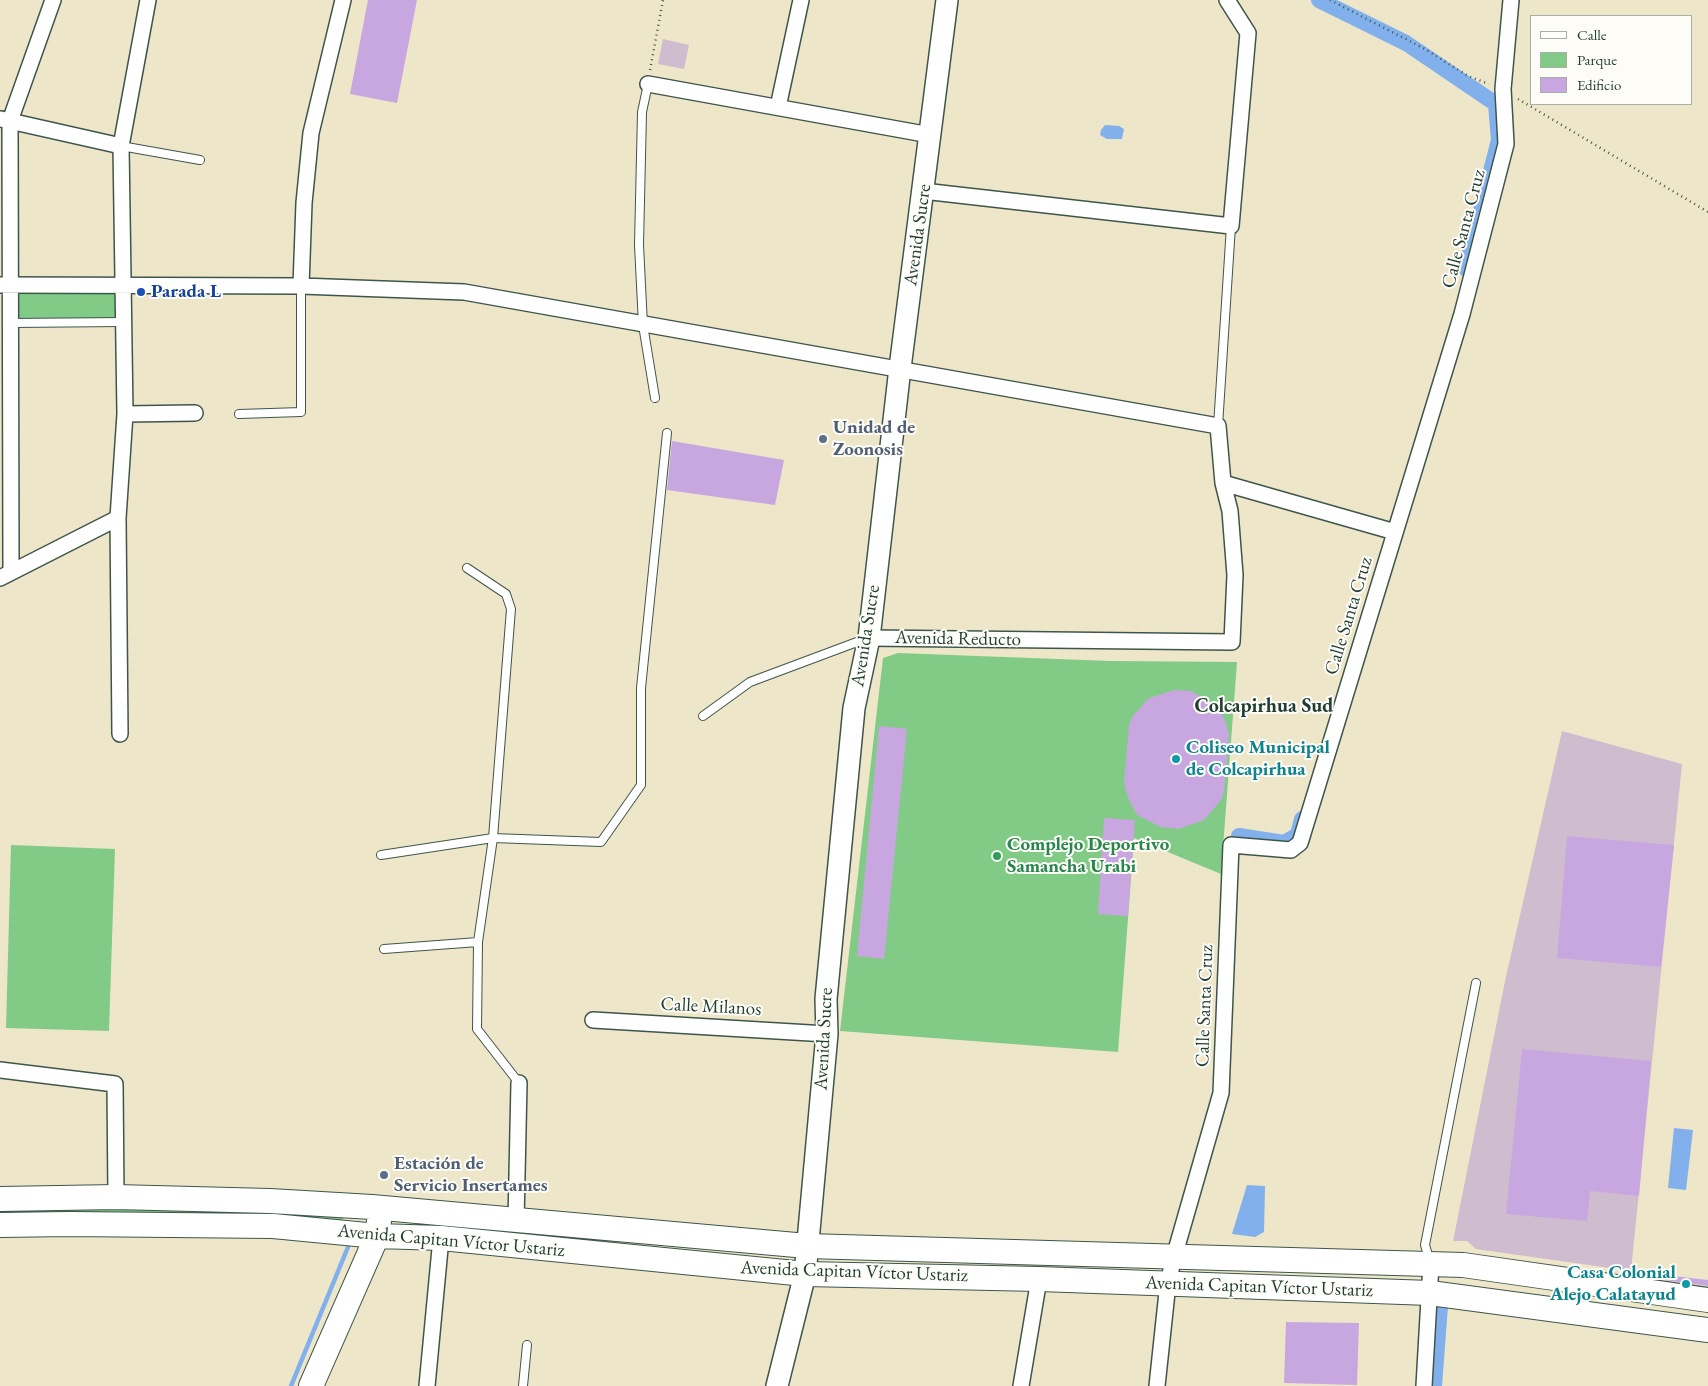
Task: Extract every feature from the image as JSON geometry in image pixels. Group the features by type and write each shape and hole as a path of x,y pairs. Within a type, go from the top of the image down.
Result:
{"main road":[{"name":"Avenida Capitan Víctor Ustariz","path":"0,1199 116,1197 270,1201 381,1207 516,1221 807,1246 1463,1265 1708,1300"},
{"path":"311,1386 377,1236 381,1207"},
{"name":"Avenida Capitan Víctor Ustariz","path":"0,1225 273,1226 377,1236 441,1238 805,1274 1039,1279 1430,1293 1708,1330"}],"street":[{"path":"52,0 5,120 5,285 10,323 5,340 4,574 118,518"},
{"path":"120,734 118,518 125,414 121,146 148,0"},
{"path":"301,286 304,203 311,133 343,0"},
{"path":"778,107 801,0"},
{"name":"Avenida Sucre","path":"777,1386 805,1274 827,1034 826,999 854,708 869,638 900,368 924,191 946,0"},
{"path":"924,191 1231,226 1248,33 1227,0"},
{"name":"Calle Santa Cruz","path":"1157,1386 1168,1283 1222,1093 1231,845 1291,850 1300,843 1462,314 1506,144 1503,90 1511,0"},
{"path":"648,84 930,135"},
{"path":"5,120 121,146"},
{"path":"5,285 301,286 464,292 643,325 900,368 1218,426 1223,483 1395,532"},
{"path":"125,414 195,413"},
{"name":"Avenida Reducto","path":"869,638 1232,642 1235,575 1230,510 1223,483"},
{"name":"Calle Milanos","path":"593,1020 827,1034"},
{"path":"0,1070 115,1084 116,1197"},
{"path":"516,1221 519,1083"},
{"path":"427,1386 441,1238"},
{"path":"1424,1386 1431,1264"},
{"path":"1021,1386 1039,1279"}],"lane":[{"path":"648,84 642,112 639,236 643,325 655,398"},
{"path":"121,146 200,160"},
{"path":"1218,426 1231,226"},
{"path":"239,414 301,412 301,286"},
{"path":"10,323 123,322"},
{"path":"381,855 493,838 601,842 641,786 640,688 667,433"},
{"path":"466,568 506,594 511,609 493,838 478,942 477,1029 519,1083"},
{"name":"Avenida Reducto","path":"703,716 750,682 869,638"},
{"path":"384,949 478,942"},
{"path":"1431,1264 1425,1245 1476,983"},
{"path":"523,1386 527,1345"}],"path":[{"path":"648,84 663,0"}],"shaded area":[{"path":"663,39 689,45 684,69 658,64"},
{"path":"1562,731 1682,764 1631,1271 1476,1249 1467,1241 1453,1241 1505,981"}],"green space":[{"path":"120,292 120,320 17,320 17,293"},
{"name":"Complejo Deportivo Samancha Urabi","path":"898,653 1111,661 1237,662 1221,874 1134,838 1118,1052 840,1031 883,658"},
{"path":"11,845 115,849 109,1031 6,1028"},
{"path":"0,1206 344,1211 343,1222 0,1217"}],"water":[{"path":"1105,125 1119,126 1124,129 1122,139 1107,139 1100,135"},
{"path":"1674,1128 1693,1130 1686,1190 1668,1188"},
{"path":"1247,1185 1265,1186 1264,1232 1255,1237 1232,1234"}],"building":[{"path":"368,0 417,0 397,103 350,94"},
{"path":"672,441 784,460 775,505 667,490"},
{"name":"Coliseo Municipal de Colcapirhua","path":"1174,690 1191,691 1213,704 1224,718 1229,734 1224,792 1221,800 1204,820 1179,829 1161,827 1137,815 1129,800 1124,783 1129,725 1132,717 1149,698"},
{"path":"879,726 907,729 884,959 857,956"},
{"path":"1104,818 1135,820 1128,916 1098,914"},
{"path":"1567,836 1674,845 1661,967 1557,958"},
{"path":"1522,1049 1651,1061 1639,1196 1590,1191 1587,1221 1506,1214"},
{"path":"1665,1275 1708,1280 1708,1286 1665,1280"},
{"path":"1286,1322 1359,1323 1357,1385 1284,1383"}],"waterway":[{"path":"1319,0 1406,43 1496,104 1499,140 1466,269"},
{"path":"1239,836 1284,843 1298,835 1302,819"},
{"path":"291,1386 348,1247"},
{"path":"1434,1386 1440,1306"}],"place":[{"name":"Parada L","path":"141,292"},
{"name":"Unidad de Zoonosis","path":"823,439"},
{"name":"Coliseo Municipal de Colcapirhua","path":"1176,759"},
{"name":"Complejo Deportivo Samancha Urabi","path":"997,856"},
{"name":"Estación de Servicio Insertames","path":"384,1175"},
{"name":"Casa Colonial Alejo Calatayud","path":"1686,1284"}],"district":[{"name":"Colcapirhua Sud","path":"1264,707"}]}
